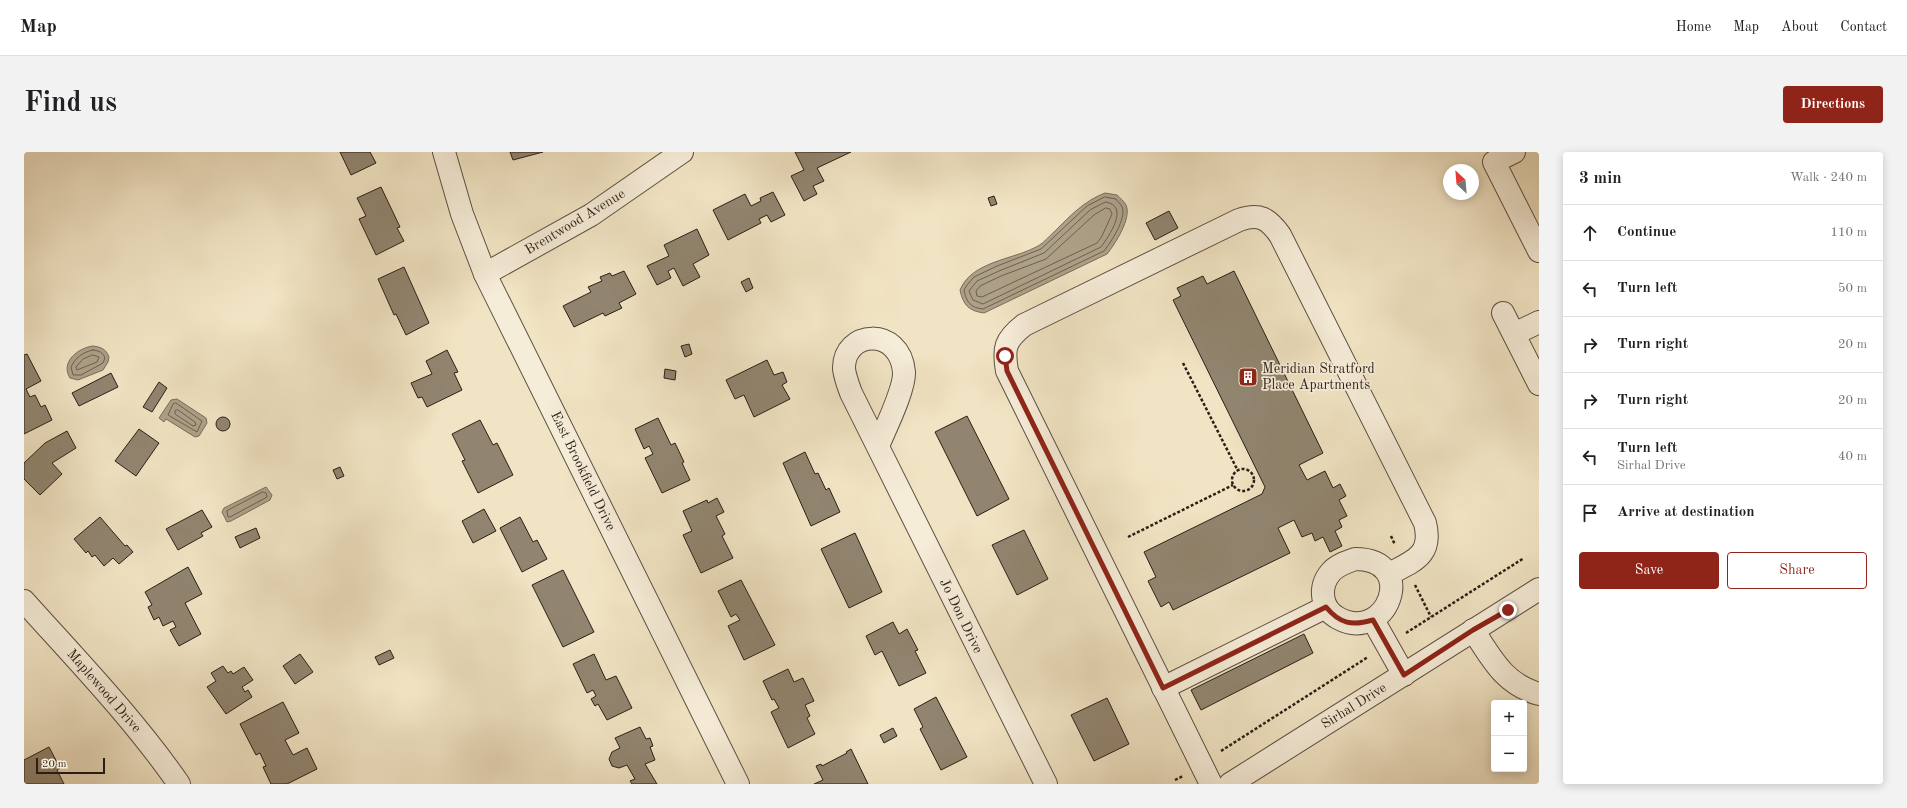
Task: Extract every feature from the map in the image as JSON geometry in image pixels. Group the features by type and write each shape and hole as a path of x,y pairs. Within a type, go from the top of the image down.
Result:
{"street":[{"name":"East Brookfield Drive","path":"444,152 462,214 485,274 738,784"},
{"name":"Brentwood Avenue","path":"485,274 592,216 682,152"},
{"path":"1514,152 1494,162 1539,251"},
{"path":"1211,784 1007,371 1005,356 1006,344 1013,334 1024,325 1238,220 1251,216 1263,219 1273,225 1280,235 1425,523 1428,533 1426,545 1420,555 1412,562 1389,574"},
{"path":"1503,312 1539,384"},
{"path":"1514,334 1539,322"},
{"name":"Jo Don Drive","path":"878,446 1046,784"},
{"path":"1355,559 1368,559 1380,565 1389,574 1392,587 1390,599 1384,610 1373,620 1358,624 1344,622 1333,616 1326,607 1322,594 1324,582 1332,571 1343,564 1355,559"},
{"name":"Sirhal Drive","path":"1230,784 1473,630 1508,610 1539,589"},
{"name":"Maplewood Drive","path":"24,601 118,706 155,750 179,784"},
{"path":"1163,688 1326,607"},
{"path":"1373,620 1404,675"},
{"path":"1473,630 1494,662 1510,681 1527,691 1539,694"}],"path":[{"path":"1183,363 1238,470"},
{"path":"1238,470 1245,470 1252,473 1253,484 1245,491 1238,490 1233,485 1233,475 1238,470"},
{"path":"1128,538 1233,485"},
{"path":"1175,780 1524,558"}],"water":[{"path":"1105,193 1117,195 1126,205 1127,210 1127,217 1122,231 1107,254 984,313 974,311 965,303 960,290 966,280 974,273 994,262 1028,251 1040,245 1090,200"},
{"path":"93,346 103,349 109,357 103,370 78,380 70,378 67,367 69,361 76,353 87,347"},
{"path":"177,399 206,418 207,423 199,436 195,437 166,419 164,422 159,418 171,400"},
{"path":"266,487 272,495 270,500 227,522 222,512 224,508"}],"building":[{"path":"340,152 370,152 376,163 351,175"},
{"path":"510,152 543,152 513,160"},
{"path":"795,152 851,152 817,168 824,181 813,186 817,194 804,201 791,176 804,170"},
{"path":"381,187 400,227 397,228 404,241 376,255 359,219 366,216 357,198"},
{"path":"773,192 785,215 771,222 767,215 759,219 761,223 728,240 713,210 745,194 751,206 761,201 760,198"},
{"path":"994,196 997,204 991,206 988,198"},
{"path":"1169,211 1178,228 1155,240 1146,223"},
{"path":"697,229 709,255 693,264 700,277 683,286 674,268 668,271 671,278 657,285 647,266 669,256 664,245"},
{"path":"404,267 429,323 406,335 396,314 394,315 378,279"},
{"path":"624,271 636,294 619,303 622,308 605,316 603,313 574,327 563,306 591,292 588,287 602,281 600,277 610,273 612,276"},
{"name":"Meridian Stratford Place Apartments","path":"1234,271 1323,453 1299,465 1307,480 1325,471 1333,488 1340,484 1346,496 1339,500 1347,516 1339,520 1342,527 1335,531 1342,546 1330,552 1323,537 1315,541 1312,533 1302,537 1294,520 1278,528 1290,553 1173,610 1169,602 1161,607 1148,581 1156,577 1144,552 1262,494 1265,487 1173,300 1181,296 1177,288 1203,276 1207,284"},
{"path":"749,278 753,288 746,292 741,282"},
{"path":"689,344 692,354 685,357 681,346"},
{"path":"447,350 458,372 454,373 462,390 427,407 422,397 418,398 411,383 432,374 426,361"},
{"path":"27,354 41,381 26,389 30,397 35,395 41,407 45,405 52,420 24,434 24,355"},
{"path":"767,360 774,375 783,372 787,382 782,385 790,399 754,417 744,395 735,399 726,380"},
{"path":"665,369 676,371 675,380 664,378"},
{"path":"111,373 118,387 79,406 72,393"},
{"path":"159,382 167,388 152,412 143,407"},
{"path":"967,416 1009,499 977,516 935,432"},
{"path":"223,417 228,419 230,424 228,429 223,431 218,429 216,424 218,419"},
{"path":"658,418 671,445 675,443 684,462 682,463 690,480 662,493 645,458 653,454 649,446 644,449 635,429"},
{"path":"480,420 493,445 497,443 513,475 478,493 462,461 465,460 452,434"},
{"path":"139,429 159,443 136,476 115,461"},
{"path":"67,431 76,448 52,463 62,474 40,495 24,479 24,463 45,443"},
{"path":"805,452 815,474 818,473 826,490 829,488 840,512 811,526 783,463"},
{"path":"340,467 344,476 337,479 333,470"},
{"path":"717,498 724,512 716,516 725,534 722,536 733,558 701,573 683,535 692,531 683,511 707,500 708,503"},
{"path":"484,509 496,531 473,543 462,521"},
{"path":"202,510 212,527 201,533 203,536 178,550 166,529"},
{"path":"100,517 125,546 127,545 133,552 119,564 113,558 104,566 95,555 92,557 88,551 86,553 74,539"},
{"path":"520,517 533,542 537,540 547,559 522,572 500,528"},
{"path":"256,528 260,538 240,548 235,537"},
{"path":"1024,530 1048,579 1017,595 992,545"},
{"path":"855,533 882,592 849,608 821,549"},
{"path":"188,567 202,594 185,603 201,634 179,646 170,630 176,627 173,621 163,626 159,617 154,620 148,607 152,605 145,592"},
{"path":"563,570 594,632 563,647 532,585"},
{"path":"741,580 775,645 744,660 728,626 740,620 736,614 731,617 718,591"},
{"path":"893,622 899,634 907,629 918,650 915,651 926,673 899,686 882,651 875,655 866,636"},
{"path":"1304,634 1313,653 1201,710 1191,690"},
{"path":"390,650 394,658 379,665 375,657"},
{"path":"300,654 313,672 295,684 283,666"},
{"path":"594,654 606,680 616,676 632,708 607,720 598,704 595,706 591,699 596,696 593,690 587,693 573,664"},
{"path":"223,666 228,673 231,671 233,674 244,667 253,680 242,687 245,692 248,690 252,697 226,714 207,687 216,681 211,673"},
{"path":"788,669 794,682 803,678 814,701 805,705 810,716 807,718 815,734 788,748 771,712 779,708 774,699 772,700 763,681"},
{"path":"936,697 967,757 941,770 920,729 923,727 914,709"},
{"path":"1107,698 1129,744 1094,761 1071,715"},
{"path":"283,702 299,733 285,740 293,755 307,748 317,769 287,784 271,784 263,767 266,766 260,753 256,755 240,724"},
{"path":"640,727 646,739 650,738 653,746 650,747 655,760 645,764 657,784 632,784 630,781 635,779 627,765 619,768 612,766 609,759 612,752 620,748 615,738"},
{"path":"893,728 897,736 884,743 880,735"},
{"path":"49,747 60,768 57,770 64,784 24,784 24,760"},
{"path":"851,749 868,784 814,784 823,780 816,766 821,764 822,766 847,753 846,752"}],"place":[{"name":"Meridian Stratford Place Apartments","path":"1248,377"}],"route":[{"path":"1005,356 1007,371 1163,688 1326,607 1333,616 1344,622 1358,624 1373,620 1404,675 1473,630 1508,610"}]}
